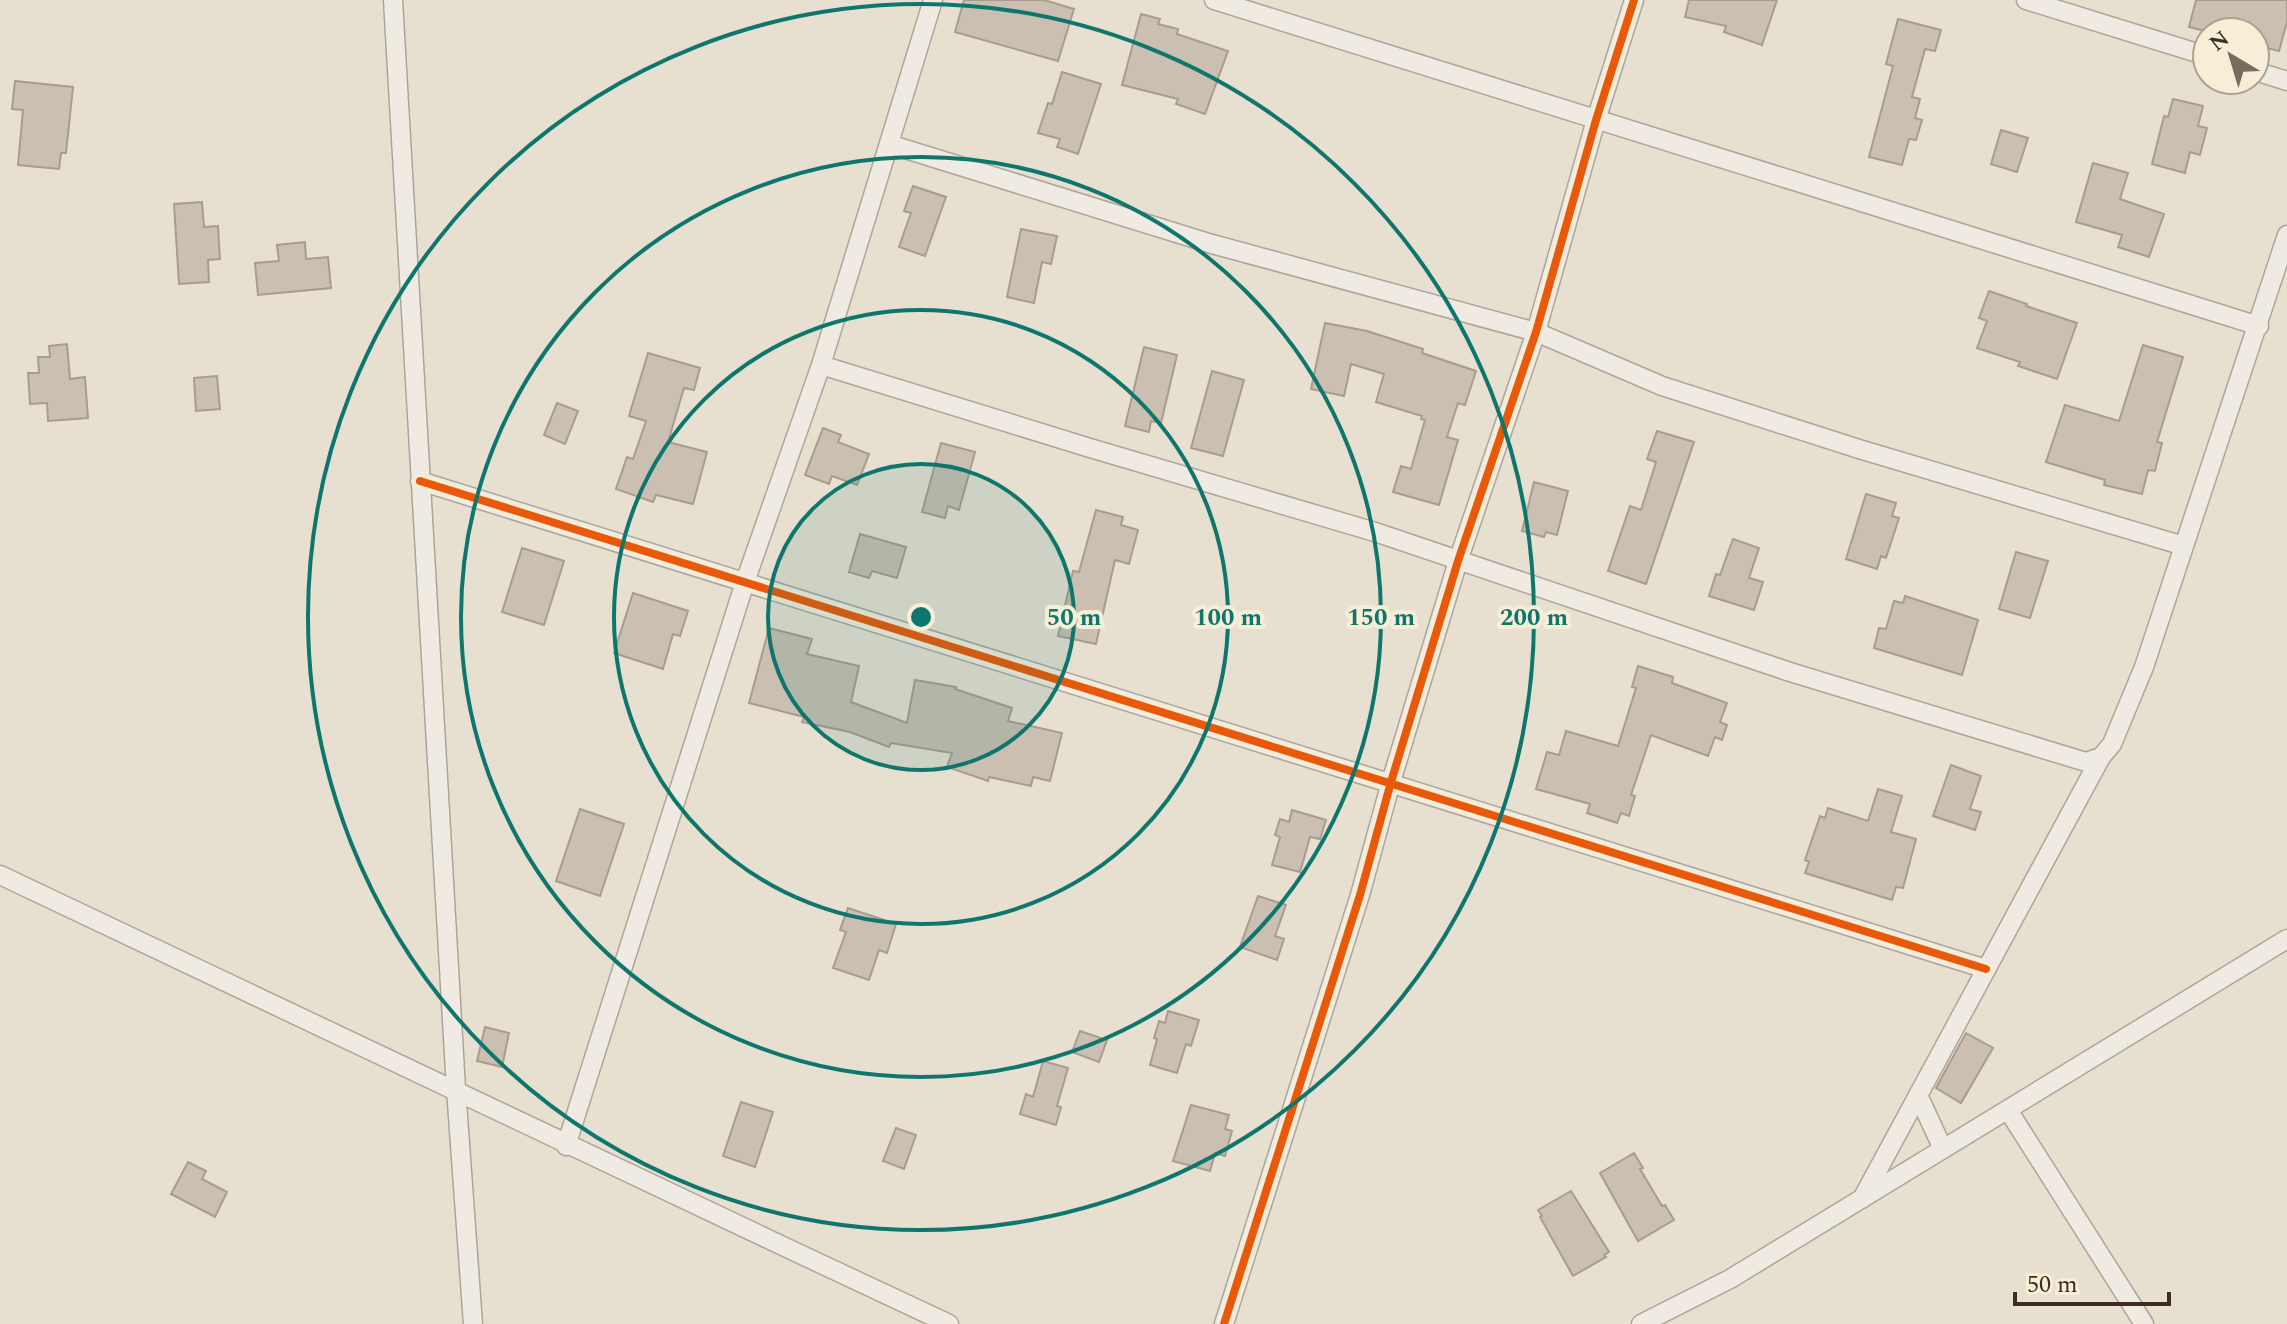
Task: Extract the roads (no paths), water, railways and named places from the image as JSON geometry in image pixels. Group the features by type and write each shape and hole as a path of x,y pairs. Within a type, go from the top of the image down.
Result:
{"street":[{"path":"393,0 456,1089 473,1324"},
{"path":"566,1146 745,582 821,365 933,0"},
{"path":"1214,0 2259,326"},
{"path":"1224,1324 1360,895 1458,561 1536,332 1596,120 1634,0"},
{"path":"2026,0 2191,51"},
{"path":"889,144 1212,244 1536,332 1662,386 2184,546"},
{"path":"1862,1199 2101,757 2112,744 2144,667 2287,235"},
{"path":"821,365 1375,532 1790,672 2071,758 2086,762 2101,757"},
{"path":"420,481 1986,969"},
{"path":"0,875 456,1089 566,1146 949,1324"},
{"path":"1641,1324 1730,1279 2287,939"},
{"path":"1918,1095 1943,1149"},
{"path":"2008,1110 2144,1324"}]}
